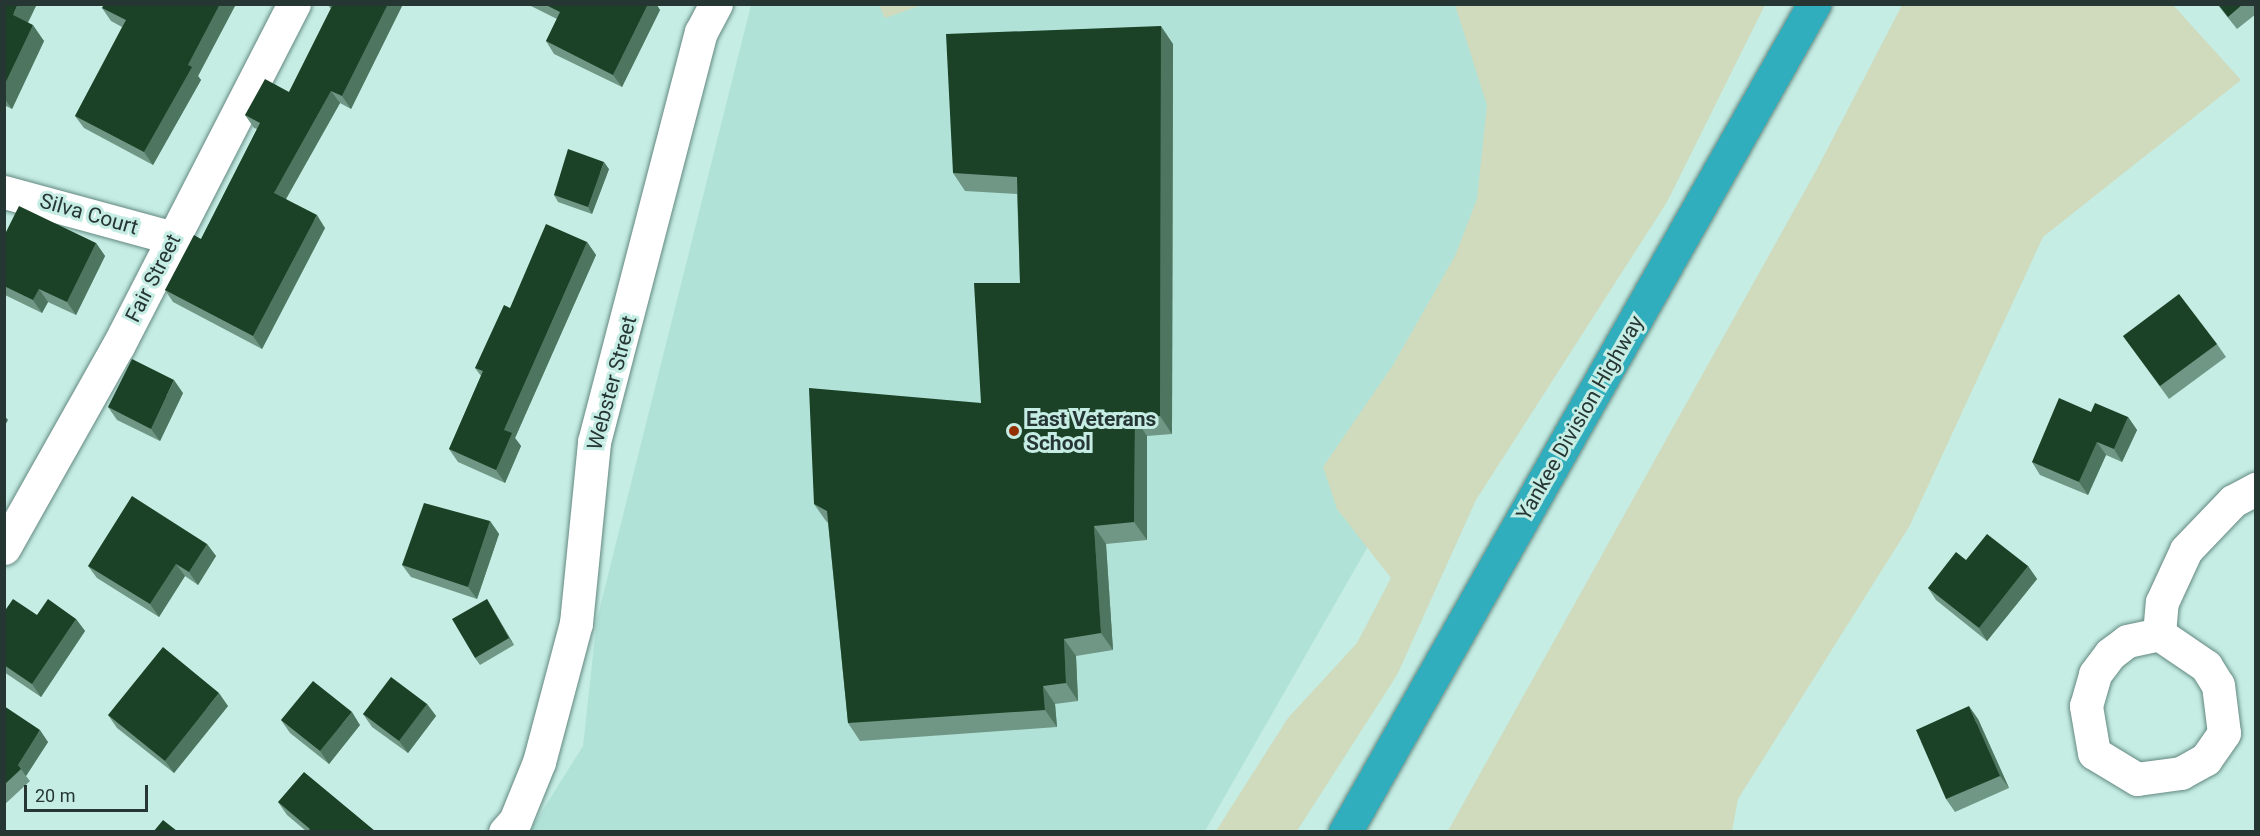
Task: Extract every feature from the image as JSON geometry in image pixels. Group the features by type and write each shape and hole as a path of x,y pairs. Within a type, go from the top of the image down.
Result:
{"highway":[{"name":"Yankee Division Highway","path":"1345,831 1814,4"}],"street":[{"name":"Fair Street","path":"4,548 173,238 294,4"},
{"name":"Webster Street","path":"505,831 515,821 539,762 576,623 594,442 701,32 714,5"},
{"name":"Silva Court","path":"4,192 173,238"},
{"path":"2159,634 2162,603 2186,550 2234,501 2256,489"},
{"path":"2159,634 2206,666 2221,696 2224,733 2206,759 2181,773 2137,779 2094,753 2086,706 2095,674 2110,654 2127,641 2159,634"}],"shaded area":[{"name":"East Veterans School","path":"751,5 1533,5 1597,50 1379,527 1205,831 529,832 583,746 597,619"},
{"path":"879,5 922,5 885,18"},
{"path":"1455,5 1765,5 1667,202 1476,500 1397,675 1297,831 1216,831 1288,718 1357,643 1391,578 1337,509 1323,467 1393,365 1455,256 1477,199 1487,105"},
{"path":"1902,5 2173,5 2241,80 2043,237 1909,527 1738,799 1732,831 1448,831 1817,169"}],"building":[{"path":"4,4 18,4 13,15 33,25 4,86"},
{"path":"104,4 220,4 188,65 192,67 144,152 75,116 126,20 102,8"},
{"path":"330,4 388,4 342,96 331,91 274,193 317,215 253,336 165,290 194,235 201,239 260,123 245,115 265,79 289,92 332,6"},
{"path":"544,4 648,4 613,75 546,41 560,12"},
{"path":"2218,4 2243,4 2228,17"},
{"name":"East Veterans School","path":"1161,26 1160,416 1135,418 1134,522 1094,526 1101,633 1064,639 1066,683 1043,686 1045,710 848,723 827,511 814,504 809,388 981,403 974,283 1020,283 1017,177 953,173 946,34"},
{"path":"568,149 604,162 588,207 554,195"},
{"path":"19,206 96,243 67,302 39,289 33,300 4,286 4,236"},
{"path":"546,224 587,242 504,430 512,433 496,470 449,449 483,371 475,368 504,305 510,308"},
{"path":"2179,294 2217,344 2160,386 2123,336"},
{"path":"132,359 174,380 151,429 108,407"},
{"path":"2059,398 2091,412 2095,403 2128,417 2114,449 2097,442 2079,482 2032,462"},
{"path":"132,496 207,544 189,572 176,564 150,604 88,566"},
{"path":"424,503 490,521 468,587 402,565"},
{"path":"1987,534 2028,566 1979,628 1928,588 1956,552 1966,560"},
{"path":"13,599 37,615 48,599 76,619 32,684 4,665 4,612"},
{"path":"487,599 509,638 475,658 452,619"},
{"path":"163,647 219,693 165,761 108,715"},
{"path":"391,677 427,704 399,741 363,714"},
{"path":"313,681 352,712 320,751 281,720"},
{"path":"4,706 40,730 18,765 21,769 4,785"},
{"path":"1969,706 2000,776 1946,799 1916,730"},
{"path":"304,772 375,831 308,831 310,829 278,802"},
{"path":"163,820 177,831 154,831"}],"place":[{"name":"East Veterans School","path":"1014,431"}]}
